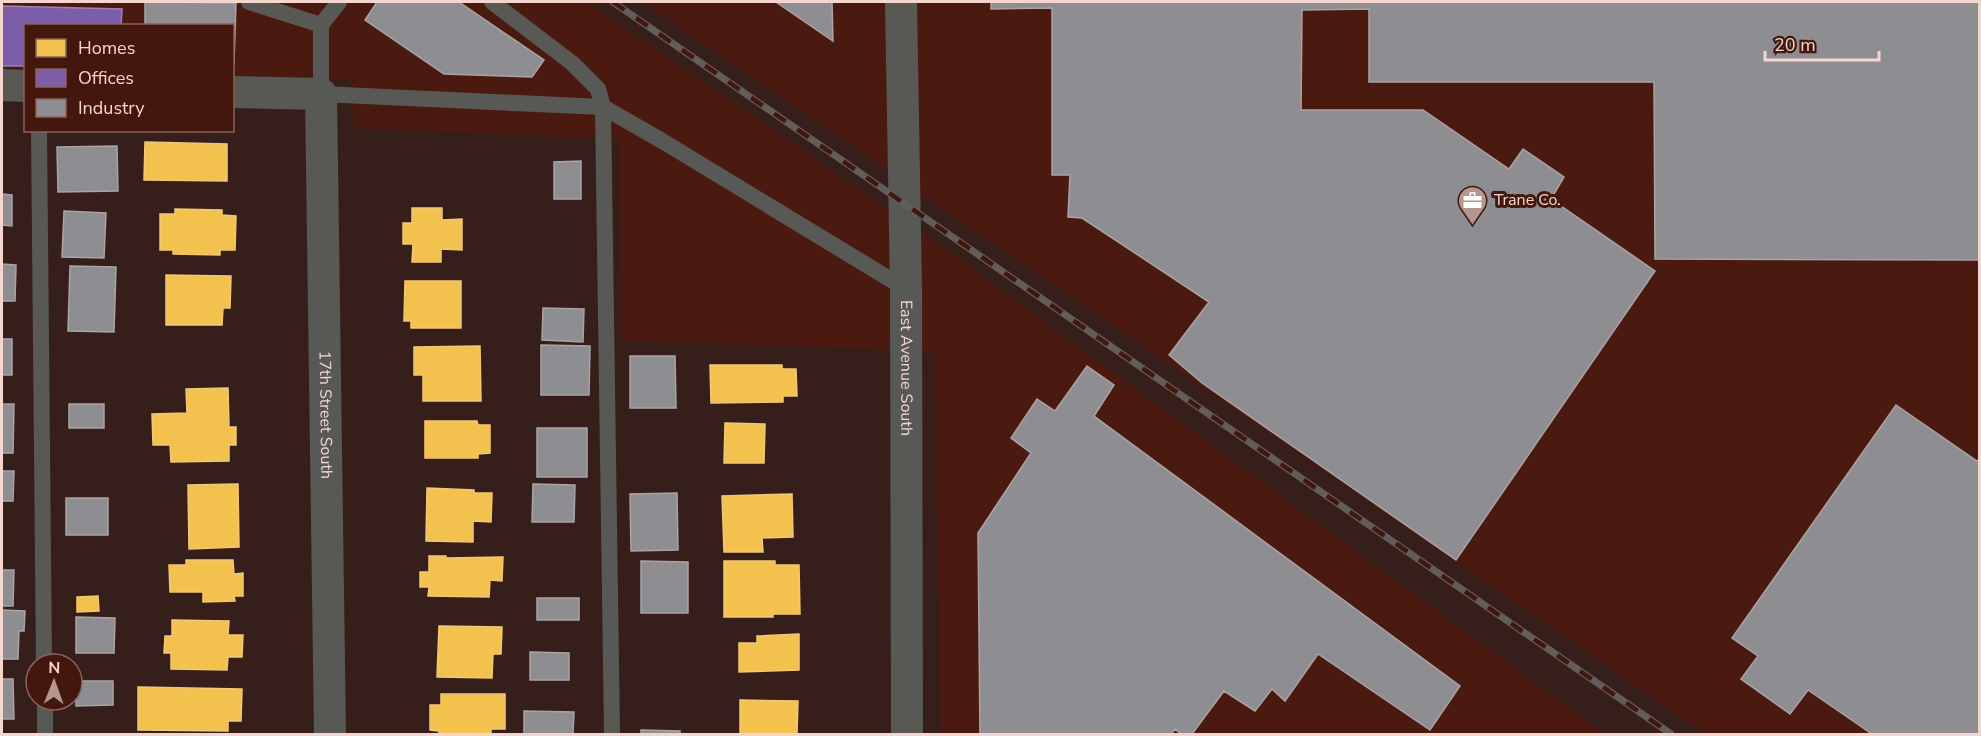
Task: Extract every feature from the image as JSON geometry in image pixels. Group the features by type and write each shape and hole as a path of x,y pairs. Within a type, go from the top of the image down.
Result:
{"street":[{"name":"East Avenue South","path":"901,2 906,289 907,735"},
{"path":"2,85 24,86"},
{"path":"234,92 321,94"},
{"name":"17th Street South","path":"321,94 330,735"}],"lane":[{"path":"249,2 321,25"},
{"path":"339,2 321,25 321,94 603,108 664,142 906,289"},
{"path":"492,2 572,63 598,89 603,108 612,735"},
{"path":"39,132 44,652"},
{"path":"45,712 45,735"}],"shaded area":[{"path":"2,2 587,2 940,245 1604,734 941,734 934,351 622,341 619,139 353,128 352,80 234,75 234,24 24,24 24,69 2,68"},
{"name":"Trane Co.","path":"643,2 1979,2 1979,734 1706,734"}],"building: Homes":[{"path":"145,142 227,144 227,181 144,180"},
{"path":"412,208 442,208 442,220 462,219 462,250 441,249 441,262 412,262 413,244 403,244 403,223 412,223"},
{"path":"175,209 222,210 222,215 236,216 235,250 220,250 220,255 173,254 173,250 160,250 160,214 175,214"},
{"path":"166,275 231,276 230,308 223,308 222,325 166,325"},
{"path":"405,281 461,281 461,328 411,328 411,321 404,321"},
{"path":"480,346 481,401 423,401 423,375 414,375 414,347"},
{"path":"710,365 782,365 782,369 796,369 797,396 783,396 783,402 711,403"},
{"path":"228,388 229,427 236,427 236,445 229,445 229,461 171,462 170,445 153,445 152,414 187,413 186,389"},
{"path":"425,421 477,421 478,425 490,425 490,453 478,454 478,458 425,458"},
{"path":"725,423 765,424 764,463 724,463"},
{"path":"238,484 239,547 189,549 188,485"},
{"path":"427,488 492,493 491,522 473,521 473,542 426,541"},
{"path":"792,494 793,537 762,538 763,552 724,552 722,496"},
{"path":"429,556 503,557 502,581 490,580 489,597 428,596 429,587 420,587 420,572 429,572"},
{"path":"186,560 233,560 234,574 243,573 243,596 234,596 235,601 203,602 203,592 170,592 169,565 186,565"},
{"path":"724,561 775,561 775,565 799,565 800,614 773,614 773,617 724,617"},
{"path":"98,596 99,611 77,612 77,597"},
{"path":"172,620 229,621 228,635 243,635 242,657 228,657 227,670 171,669 171,653 164,653 165,636 172,636"},
{"path":"439,626 502,627 501,654 493,654 492,678 437,677"},
{"path":"799,634 799,670 739,672 739,643 757,643 757,636"},
{"path":"138,687 242,689 241,721 228,721 228,731 138,730"},
{"path":"441,694 505,694 505,729 491,729 491,734 439,734 439,731 430,730 430,705 441,705"},
{"path":"740,700 798,701 797,734 740,734"}],"building: Offices":[{"path":"2,6 122,9 121,24 24,24 24,66 2,66"}],"building: Industry":[{"path":"145,2 236,3 234,63 234,24 145,24"},
{"path":"377,2 459,2 544,60 532,77 444,74 365,20"},
{"path":"776,2 832,2 833,41"},
{"path":"991,2 1980,2 1980,260 1655,259 1654,82 1369,82 1369,9 1302,10 1301,110 1423,110 1509,169 1523,149 1564,177 1551,199 1655,271 1456,560 1202,383 1169,355 1209,302 1082,218 1068,217 1070,175 1052,175 1052,8 991,9"},
{"path":"117,146 118,191 58,192 57,147"},
{"path":"581,161 581,199 554,199 554,162"},
{"path":"2,194 12,195 12,226 2,225"},
{"path":"64,211 106,213 104,258 62,257"},
{"path":"2,264 16,265 15,301 2,301"},
{"path":"70,266 116,267 114,332 68,331"},
{"path":"543,308 584,309 583,342 542,340"},
{"path":"2,339 12,339 12,375 2,375"},
{"path":"541,345 590,346 589,395 541,395"},
{"path":"630,356 675,356 676,408 630,408"},
{"path":"1087,366 1114,385 1094,416 1460,686 1430,730 1318,654 1285,701 1272,689 1255,711 1224,691 1192,734 1181,734 1175,729 1171,734 980,734 978,533 1031,453 1011,438 1037,399 1055,411"},
{"path":"2,404 14,404 13,453 2,453"},
{"path":"69,404 104,404 104,428 69,428"},
{"path":"1896,405 1977,461 1980,458 1980,734 1872,734 1808,690 1790,714 1741,679 1758,656 1732,638"},
{"path":"537,428 587,428 587,477 537,477"},
{"path":"2,471 14,471 13,501 2,501"},
{"path":"533,484 575,485 574,522 532,522"},
{"path":"677,493 678,550 631,551 630,494"},
{"path":"66,498 108,498 108,535 66,535"},
{"path":"641,561 688,562 688,613 641,613"},
{"path":"2,570 14,570 13,606 2,606"},
{"path":"537,598 579,598 579,620 537,620"},
{"path":"2,610 25,611 24,631 19,631 18,659 2,659"},
{"path":"76,617 115,618 114,653 76,652"},
{"path":"530,652 569,653 569,680 530,680"},
{"path":"2,679 13,679 14,719 2,719"},
{"path":"84,681 113,681 113,705 84,706"},
{"path":"524,711 574,712 573,734 524,734"},
{"path":"641,730 680,731 680,734 641,734"}],"railway":[{"path":"613,2 1671,734"}],"place":[{"name":"Trane Co.","path":"1473,226"}]}
